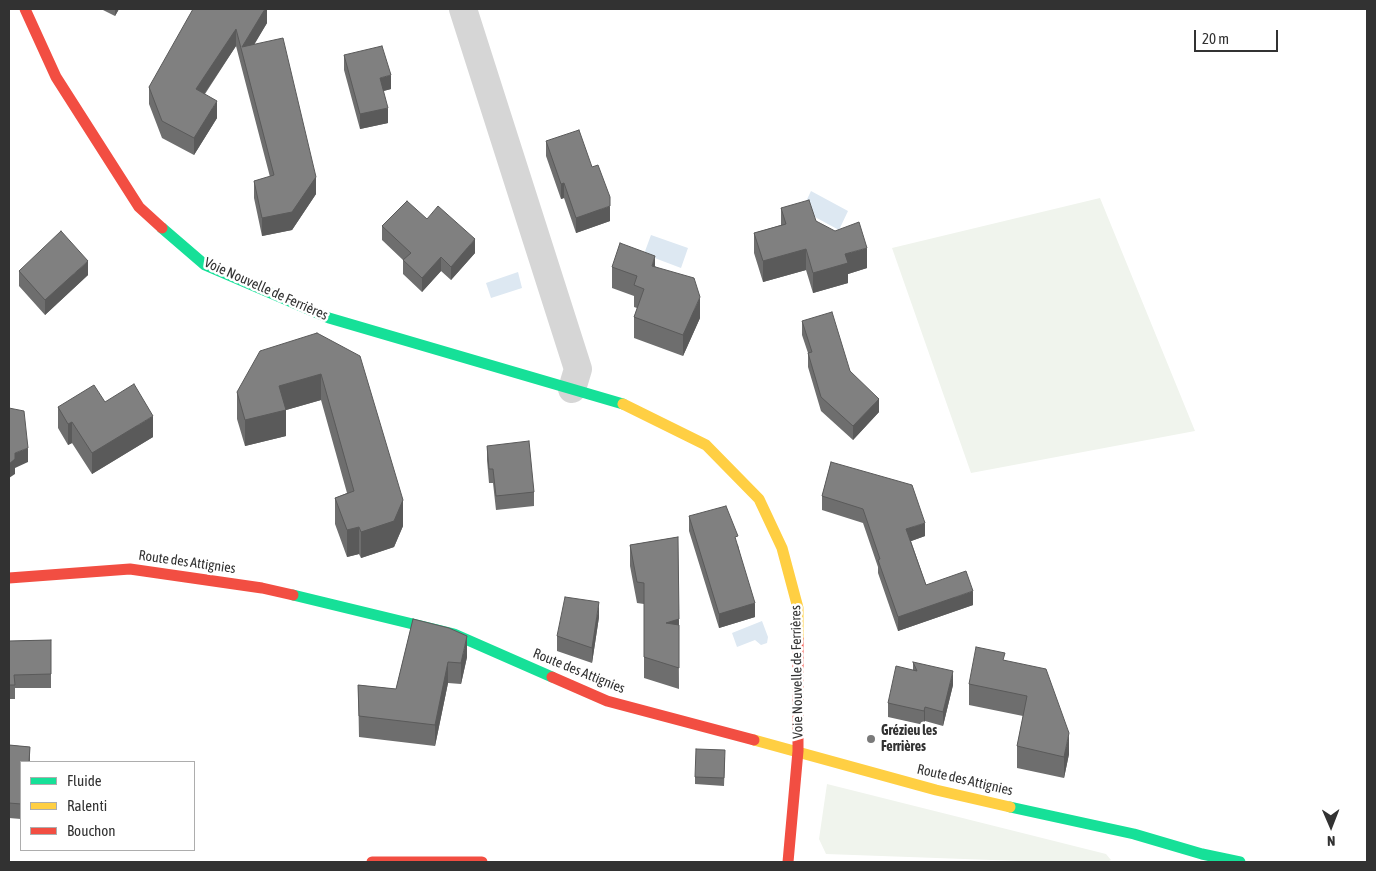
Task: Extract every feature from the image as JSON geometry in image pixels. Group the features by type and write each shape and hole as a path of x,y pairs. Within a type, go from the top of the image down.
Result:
{"street":[{"name":"Voie Nouvelle de Ferrières","path":"25,9 56,77 140,207 205,265 329,318 626,405 706,445 759,499 782,548 798,608 798,751 788,862"},
{"path":"463,9 578,369 572,390"},
{"name":"Route des Attignies","path":"9,578 130,569 262,588 454,634 607,701 798,751 936,790 1134,834 1202,854 1240,862"},
{"path":"1134,834 1144,850"},
{"path":"372,862 482,862"}],"shaded area":[{"path":"811,191 848,211 839,230 802,210"},
{"path":"1100,198 1195,431 971,473 892,248"},
{"path":"651,235 688,248 681,268 644,254"},
{"path":"518,272 522,288 491,298 486,283"},
{"path":"762,621 768,637 767,643 761,645 755,640 737,647 732,633"},
{"path":"827,784 1106,854 1111,860 1107,862 1047,862 826,854 819,839"}],"building":[{"path":"193,9 265,9 242,47 283,38 316,177 292,212 262,218 254,181 274,175 236,29 196,89 217,101 194,138 162,121 149,87"},
{"path":"382,46 391,75 380,78 388,108 360,114 344,55"},
{"path":"579,130 592,167 598,165 610,197 610,206 576,218 564,183 561,184 546,141"},
{"path":"809,200 816,221 835,231 859,222 867,248 845,254 848,263 813,273 806,249 763,261 754,233 786,224 781,208"},
{"path":"407,201 427,219 438,206 475,239 451,267 441,257 422,278 403,260 411,253 382,226"},
{"path":"61,231 88,261 45,300 19,271"},
{"path":"620,243 655,256 652,266 694,278 700,297 683,335 634,317 644,289 634,285 637,276 612,267"},
{"path":"832,312 850,371 879,399 853,426 821,397 808,353 812,352 802,321"},
{"path":"317,333 360,356 403,500 394,521 361,532 359,527 347,530 335,498 354,491 321,374 279,386 286,410 245,420 237,392 260,351"},
{"path":"134,384 153,416 92,453 72,422 68,424 58,407 94,385 105,402"},
{"path":"9,408 24,411 28,448 15,453 15,459 9,464"},
{"path":"529,441 534,492 496,496 493,469 489,469 487,446"},
{"path":"831,462 912,485 925,523 906,529 926,585 966,571 973,591 898,617 863,509 822,496"},
{"path":"726,506 738,536 735,537 755,603 719,614 689,516"},
{"path":"678,537 679,619 666,623 679,625 679,668 644,657 644,583 637,582 630,545"},
{"path":"565,597 599,602 592,648 557,636"},
{"path":"413,619 449,628 467,636 461,663 448,662 435,725 359,716 358,685 396,689"},
{"path":"51,640 51,674 14,675 15,685 9,685 9,641"},
{"path":"976,647 1005,653 1003,660 1046,669 1069,733 1064,757 1017,746 1027,696 969,684"},
{"path":"913,662 953,671 943,712 925,707 924,711 888,703 896,666 917,671"},
{"path":"9,745 30,747 29,761 20,761 20,804 9,803"},
{"path":"696,749 725,750 724,778 695,777"}],"traffic: fast":[{"path":"162,228 205,265 329,318 623,404"},
{"path":"293,595 454,634 552,677"},
{"path":"1010,807 1134,834 1202,854 1240,862"}],"traffic: slow":[{"path":"623,404 706,445 759,499 782,548 798,608 798,639"},
{"path":"754,740 936,790 1010,807"}],"traffic: jam":[{"path":"25,9 56,77 139,207 162,228"},
{"path":"9,578 130,569 262,588 293,595"},
{"path":"788,862 798,751 798,639"},
{"path":"552,677 607,701 754,740"},
{"path":"372,862 482,862"}],"place":[{"name":"Grézieu les Ferrières","path":"871,739"}]}
